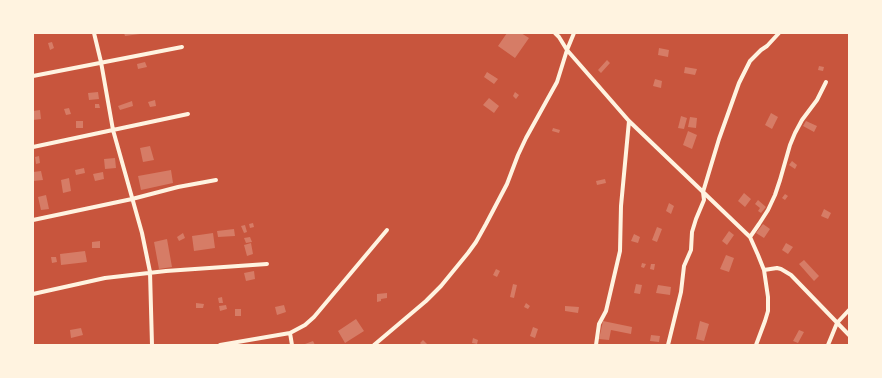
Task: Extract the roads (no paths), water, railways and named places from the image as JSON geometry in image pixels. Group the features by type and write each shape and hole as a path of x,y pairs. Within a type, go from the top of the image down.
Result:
{"street":[{"path":"94,33 101,62 113,130 142,233 150,272 152,345"},
{"path":"554,33 559,37 567,50 629,121 750,238 764,270 768,297 768,311 756,345"},
{"path":"374,345 436,291 476,242 507,184 526,138 558,82 567,50 574,33"},
{"path":"668,345 681,292 684,266 691,250 692,232 704,200 703,192 719,139 739,83 750,61 779,33"},
{"path":"33,76 182,47"},
{"path":"750,238 765,215 774,195 795,133 802,120 817,100 826,82"},
{"path":"33,147 188,114"},
{"path":"596,345 599,324 606,311 620,250 621,206 629,121"},
{"path":"33,220 132,199 178,187 216,180"},
{"path":"220,345 290,333 305,325 314,317 386,230"},
{"path":"33,294 105,278 150,272 268,264"},
{"path":"764,270 777,268 786,272 796,280 849,336"},
{"path":"828,345 836,323 849,310"},
{"path":"290,333 292,345"}]}
